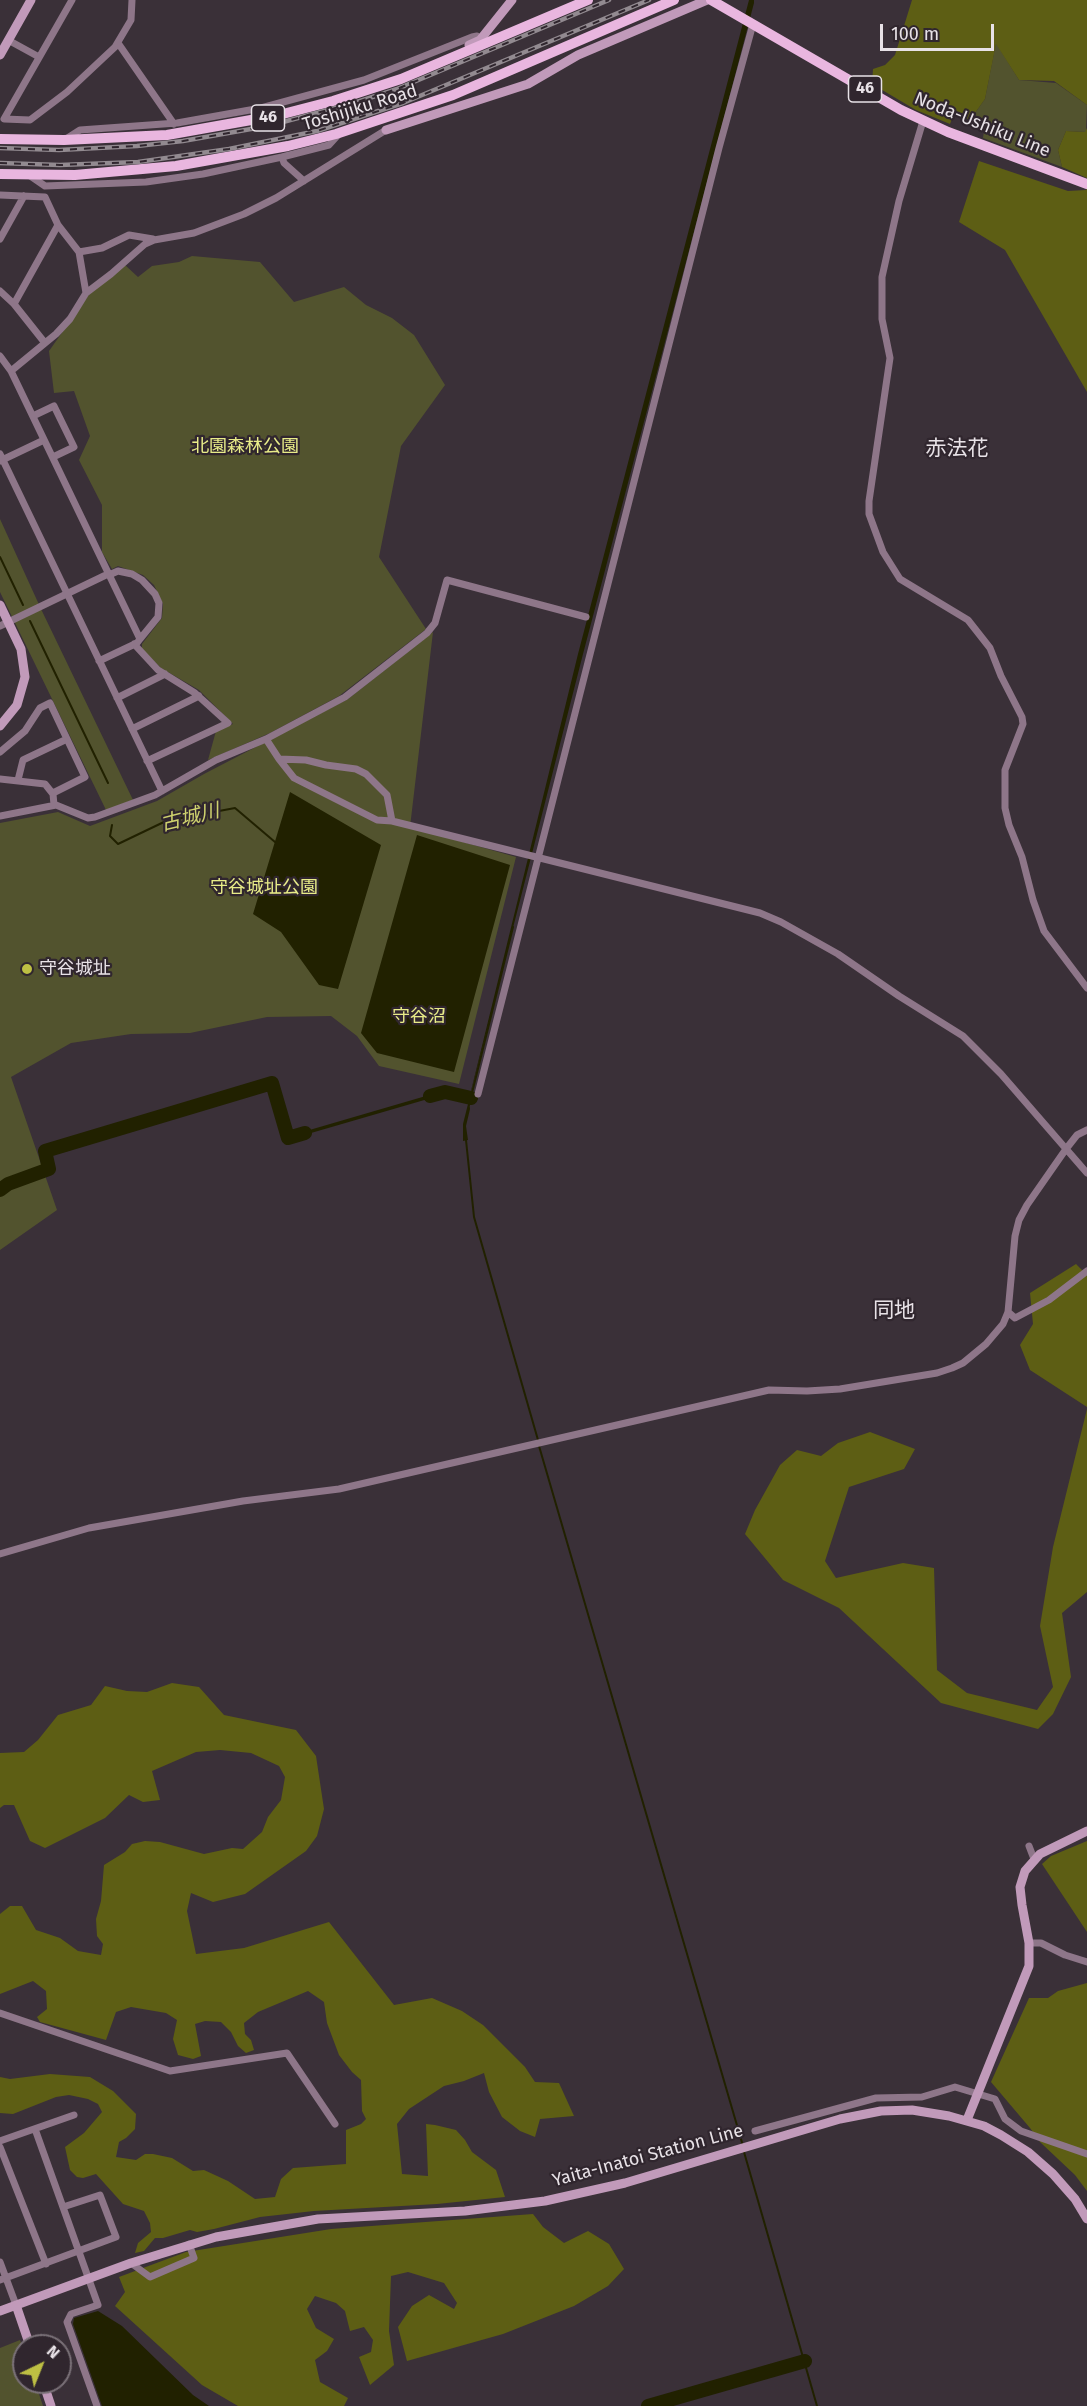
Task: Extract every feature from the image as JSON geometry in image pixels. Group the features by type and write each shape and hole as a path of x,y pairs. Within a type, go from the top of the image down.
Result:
{"main road":[{"path":"0,55 31,0"},
{"path":"482,42 501,12 512,0"},
{"name":"Toshijiku Road","path":"0,139 64,140 167,135 240,124 333,101 411,74 482,42 518,30 588,0"},
{"name":"Toshijiku Road","path":"0,174 75,175 176,166 288,146 341,133 453,95 674,0"},
{"path":"386,130 528,84 578,55 710,0"},
{"name":"Noda-Ushiku Line","path":"710,0 922,121 1087,184"},
{"path":"501,12 503,26 518,30"},
{"path":"0,605 4,624 21,649 25,677 17,705 0,726"},
{"path":"967,2120 1028,1972 1029,1943 1020,1887 1025,1871 1034,1859 1048,1849 1087,1831"},
{"name":"Yaita-Inatoi Station Line","path":"0,2311 143,2259 189,2244 248,2230 318,2219 465,2211 545,2200 625,2183 816,2126 864,2114 897,2110 930,2112 967,2120 992,2130 1028,2152 1062,2183 1087,2219"},
{"path":"16,2305 26,2334"}],"street":[{"path":"72,0 4,119 30,120 67,92 118,44 131,20 132,0"},
{"path":"478,1094 718,148 753,24"},
{"path":"64,140 80,130 213,118 299,99 364,80 472,37 477,36 482,42"},
{"path":"8,40 39,57"},
{"path":"118,44 174,123"},
{"path":"399,66 411,74"},
{"path":"922,121 899,201 882,277 882,319 890,358 869,514 883,552 900,579 968,620 990,648 1001,676 1022,717 1023,724 1005,770 1005,808 1009,825 1022,857 1044,931 1087,988"},
{"path":"11,370 45,343 70,319 86,293 137,250 154,240 194,233 216,225 276,198 386,130"},
{"path":"28,175 45,186 146,182 203,174 282,157 329,145 341,133"},
{"path":"282,157 284,163 304,182"},
{"path":"0,195 45,197 58,225 78,252 86,293"},
{"path":"0,239 24,196"},
{"path":"14,304 58,225"},
{"path":"78,252 102,248 129,235 154,240"},
{"path":"0,291 14,304 45,343"},
{"path":"0,356 11,370 109,574 137,642 151,663 199,696 228,723 147,761"},
{"path":"33,416 54,406 64,426 74,447 53,458"},
{"path":"44,440 1,458 162,791"},
{"path":"4,624 118,570 132,574 147,584 155,594 159,603 158,617 137,642 99,661"},
{"path":"0,816 54,805 88,818 162,791 216,760 266,739 345,697 427,633 435,623 447,580 586,617"},
{"path":"117,698 165,674"},
{"path":"132,729 199,696"},
{"path":"0,752 25,731 40,708 50,703 85,777 53,793"},
{"path":"18,780 23,760 67,739"},
{"path":"266,739 294,778 377,820 392,821 760,913 791,927 838,954 963,1036 1001,1074 1087,1173"},
{"path":"279,759 306,760 360,771 387,795 392,821"},
{"path":"0,778 45,784 53,793 54,805"},
{"path":"0,1554 89,1528 243,1501 339,1489 769,1390 819,1391 937,1373 963,1363 987,1344 1008,1312 1015,1236 1019,1220 1066,1149 1077,1135 1087,1130"},
{"path":"1008,1312 1015,1318 1049,1300 1087,1271"},
{"path":"1029,1846 1034,1859"},
{"path":"1029,1943 1041,1943 1065,1955 1087,1962"},
{"path":"0,2013 170,2071 287,2053 334,2124"},
{"path":"755,2131 876,2098 922,2097 955,2087 995,2099 1005,2120 1021,2131 1087,2154"},
{"path":"0,2141 74,2115"},
{"path":"35,2129 98,2305 71,2314 67,2322 97,2406"},
{"path":"0,2147 46,2264"},
{"path":"3,2279 116,2237 100,2195 63,2206"},
{"path":"131,2263 150,2277 194,2258 189,2244"},
{"path":"0,2262 3,2279 16,2305"}],"green space":[{"path":"996,43 1019,80 1056,83 1087,105 1086,132 1066,131 1058,150 1062,167 983,138 985,124 970,120 985,99"},
{"name":"北園森林公園","path":"192,256 260,262 294,302 344,287 366,305 392,318 414,335 445,385 401,446 379,557 426,629 339,696 270,733 208,760 216,731 233,724 199,690 161,668 142,649 142,644 162,618 163,604 154,585 143,575 118,566 112,569 102,552 102,505 79,460 90,436 74,391 54,393 49,351 90,293 125,265 138,277 152,266 179,262"},
{"path":"0,519 133,800 106,810 0,592"},
{"name":"守谷城址公園","path":"433,632 410,827 516,857 459,1084 379,1066 357,1036 331,1016 267,1017 190,1033 131,1034 71,1043 11,1077 57,1210 0,1250 0,823 58,812 90,826 157,801 348,699"},
{"path":"12,2343 12,2394 39,2394 43,2406 0,2406 0,2348"}],"shaded area":[{"path":"749,0 754,0 583,654 469,1100 445,1094 287,1140 289,1136 443,1091 469,1099 578,654"},
{"path":"912,0 1087,0 1087,105 1054,81 1019,80 996,44 985,99 970,120 954,114 950,124 916,110 872,84 873,69 885,65 895,55"},
{"path":"1087,128 1087,178 1062,167 1058,150 1066,131 1085,132"},
{"path":"979,161 1068,191 1086,190 1087,187 1087,392 1005,250 959,222"},
{"path":"290,792 381,845 338,989 319,985 281,932 253,914"},
{"name":"守谷沼","path":"417,835 510,865 454,1072 377,1053 361,1033"},
{"path":"469,1100 470,1109 466,1126 468,1140 463,1141 463,1124"},
{"path":"1076,1264 1087,1275 1087,1407 1030,1370 1020,1345 1033,1324 1030,1293"},
{"path":"1087,1409 1087,1592 1062,1613 1071,1677 1053,1714 1038,1729 941,1703 839,1608 783,1580 745,1534 755,1510 780,1465 797,1450 821,1456 838,1443 870,1432 915,1449 904,1469 849,1487 825,1561 836,1578 903,1563 934,1568 937,1670 967,1693 1037,1710 1053,1687 1040,1626 1053,1547"},
{"path":"172,1683 199,1687 224,1715 296,1730 316,1756 324,1809 317,1836 306,1851 245,1894 213,1902 191,1893 187,1911 196,1954 244,1948 329,1922 394,2005 432,1998 462,2011 483,2025 525,2067 535,2082 559,2083 574,2116 540,2119 535,2137 520,2131 502,2117 489,2092 484,2073 444,2086 409,2109 397,2124 402,2174 428,2176 426,2124 435,2125 456,2130 472,2152 496,2170 505,2197 260,2217 214,2229 197,2232 190,2230 155,2238 144,2251 135,2253 138,2243 151,2232 150,2223 144,2211 123,2204 96,2174 83,2178 77,2177 70,2170 65,2147 84,2133 102,2112 98,2104 88,2099 69,2095 56,2097 13,2114 0,2113 0,2077 10,2079 50,2074 90,2077 113,2091 136,2114 135,2129 119,2142 116,2157 136,2160 145,2154 153,2154 172,2158 193,2171 204,2170 228,2181 255,2199 275,2197 281,2179 293,2168 346,2164 346,2130 361,2124 366,2119 362,2111 361,2080 339,2055 327,2023 324,2002 308,1991 258,2012 244,2023 245,2034 251,2040 254,2050 246,2053 238,2046 231,2032 221,2022 205,2021 195,2024 201,2056 193,2059 178,2055 173,2039 177,2020 166,2013 131,2007 116,2012 106,2040 40,2022 37,2017 47,2009 46,1991 33,1981 0,1994 0,1914 10,1906 22,1906 36,1930 60,1938 78,1951 101,1955 103,1944 97,1936 96,1919 101,1901 104,1865 125,1852 132,1844 145,1841 160,1842 204,1854 232,1848 243,1849 262,1832 268,1817 281,1800 285,1777 279,1766 251,1753 220,1750 196,1752 152,1771 160,1800 143,1802 129,1795 105,1818 45,1848 30,1841 14,1805 4,1805 0,1808 0,1753 24,1752 38,1740 58,1715 91,1705 105,1686 127,1691 147,1692"},
{"path":"1087,1841 1087,1932 1042,1864 1051,1856"},
{"path":"1087,1983 1087,2191 1075,2175 1040,2142 991,2082 1029,1998 1048,1998 1058,1991"},
{"path":"533,2214 543,2227 564,2243 588,2231 609,2244 624,2269 608,2286 574,2306 503,2334 407,2361 398,2327 412,2306 429,2295 454,2309 457,2303 444,2283 408,2272 391,2276 389,2331 394,2365 370,2385 359,2357 371,2352 373,2340 364,2327 350,2331 345,2311 336,2303 315,2296 307,2309 316,2328 334,2339 327,2351 315,2360 320,2382 348,2398 344,2406 238,2406 202,2385 115,2306 125,2292 119,2277 186,2252 331,2229"},
{"path":"98,2311 122,2326 193,2395 209,2406 102,2406 73,2324 74,2318"}],"waterway":[{"name":"古城川","path":"0,557 23,605"},
{"name":"古城川","path":"30,621 108,783"},
{"name":"古城川","path":"112,825 110,836 118,844 166,821 235,808 275,842"},
{"path":"469,1105 513,927"},
{"path":"0,1190 8,1184 49,1169 45,1151 272,1083 288,1138 305,1133"},
{"path":"430,1096 445,1092 471,1098"},
{"path":"466,1140 474,1217 538,1440"},
{"path":"539,1446 743,2146"},
{"path":"744,2152 817,2406"},
{"path":"648,2406 805,2361"}],"railway":[{"path":"0,148 59,150 137,146 183,141 268,126 397,89 609,0"},
{"path":"0,163 60,165 138,162 229,149 317,131 403,103 649,0"}],"place":[{"name":"守谷城址","path":"27,969"}],"district":[{"name":"赤法花","path":"957,449"},
{"name":"同地","path":"894,1311"}]}
